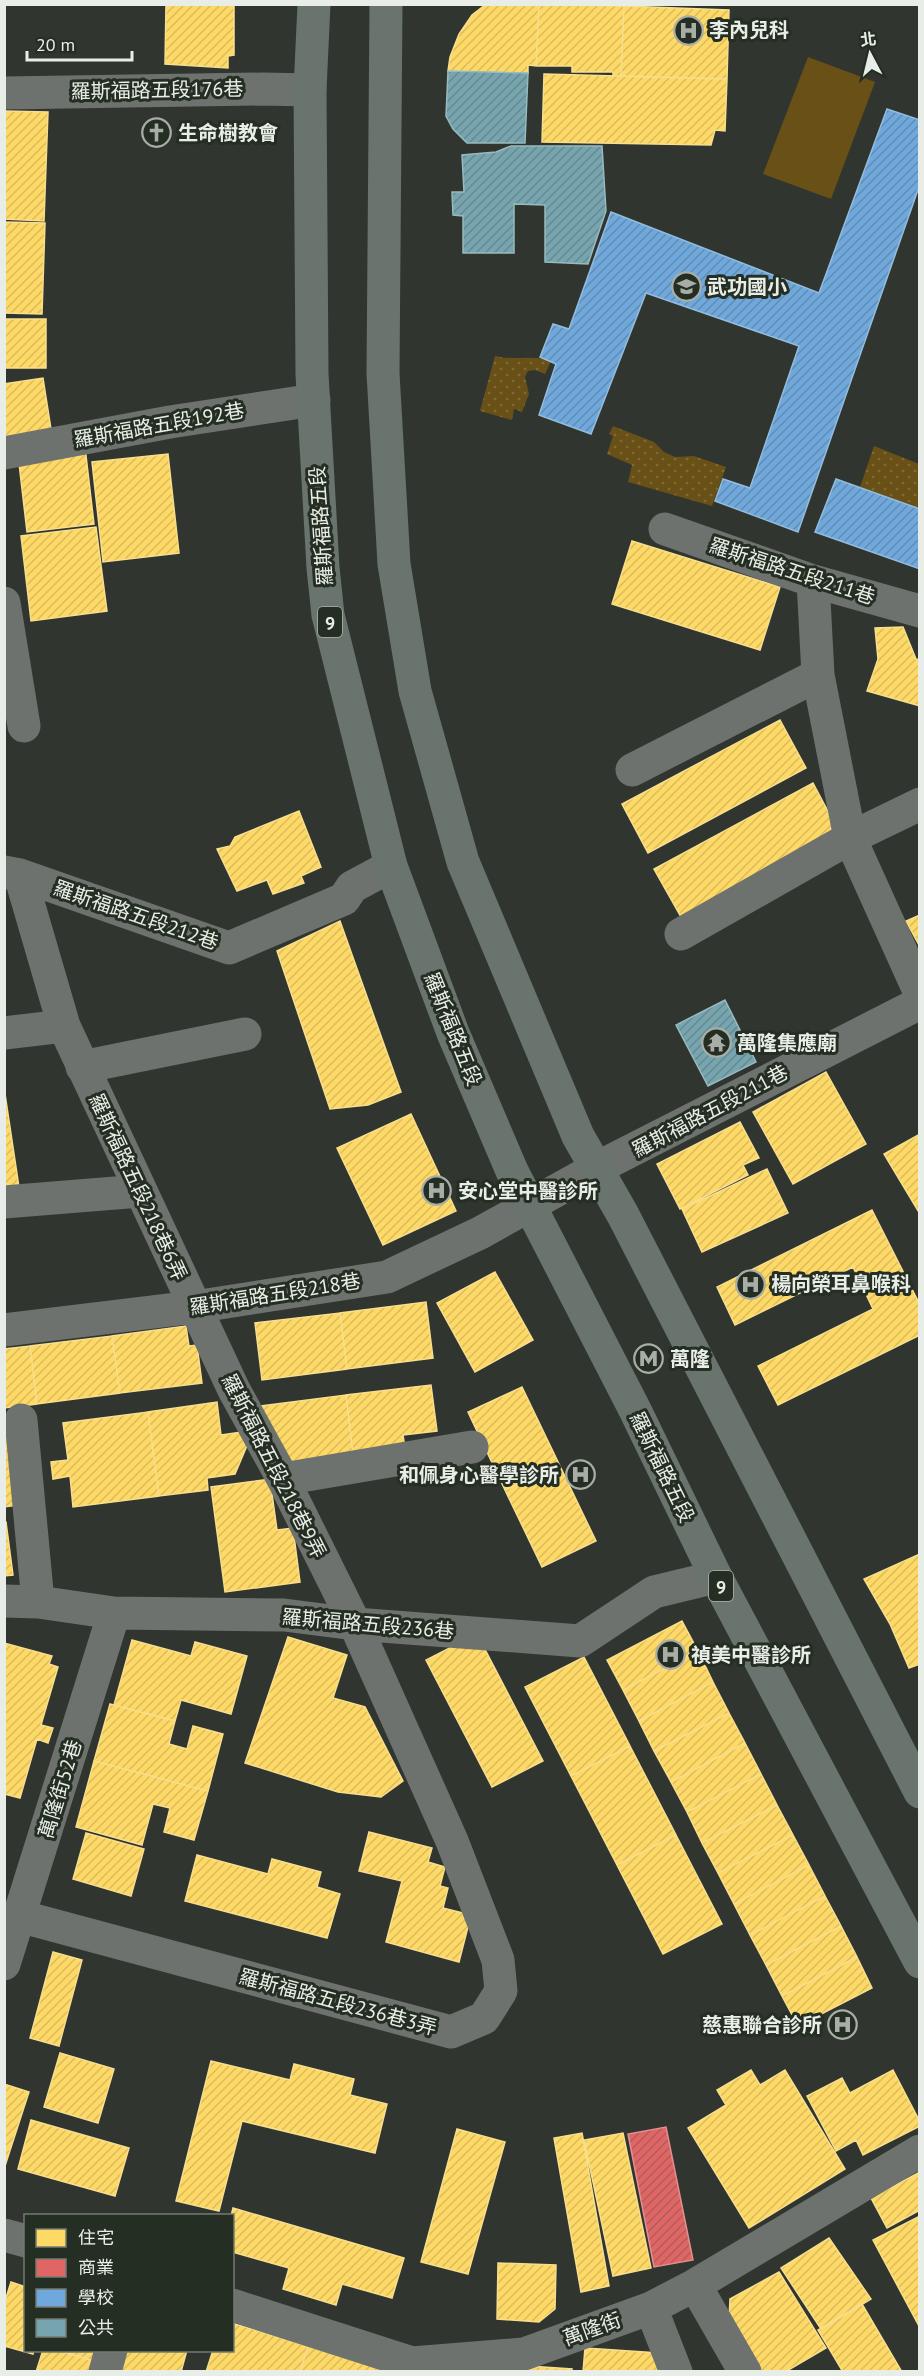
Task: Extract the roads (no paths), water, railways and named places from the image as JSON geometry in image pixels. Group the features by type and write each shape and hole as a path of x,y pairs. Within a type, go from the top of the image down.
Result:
{"main road":[{"name":"羅斯福路五段","path":"314,4 310,90 311,339 323,568 328,615 391,866 453,1033 529,1206 629,1400 716,1577 920,1962"},
{"path":"386,4 383,373 394,564 415,691 463,862 578,1136 628,1225 920,1792"}],"street":[{"name":"羅斯福路五段176巷","path":"4,93 310,90"},
{"name":"羅斯福路五段192巷","path":"4,453 170,422 314,400"},
{"name":"羅斯福路五段211巷","path":"665,529 813,581 920,611"},
{"path":"813,581 818,675 850,838 920,993"},
{"path":"4,603 24,726"},
{"path":"632,770 818,675"},
{"path":"681,934 850,838 920,804"},
{"name":"羅斯福路五段212巷","path":"12,874 229,948 344,899 352,887 391,866"},
{"name":"羅斯福路五段218巷6弄","path":"12,874 64,1026 194,1307"},
{"name":"羅斯福路五段211巷","path":"529,1206 595,1169 920,1003"},
{"path":"4,1033 64,1026"},
{"name":"羅斯福路五段218巷6弄","path":"82,1067 245,1034"},
{"path":"4,1202 140,1191"},
{"name":"羅斯福路五段218巷","path":"4,1330 194,1307 387,1277 529,1206"},
{"name":"羅斯福路五段218巷9弄","path":"194,1307 234,1390 283,1479 355,1624"},
{"path":"21,1420 38,1602"},
{"path":"283,1479 472,1447"},
{"name":"羅斯福路五段236巷","path":"4,1601 38,1602 114,1613 284,1615 355,1624 579,1641 654,1592 716,1577"},
{"name":"萬隆街52巷","path":"4,1964 114,1613"},
{"name":"羅斯福路五段236巷3弄","path":"20,1916 451,2032 484,2018 501,1990 498,1960 452,1840 355,1624"},
{"name":"萬隆街","path":"234,2306 411,2367 524,2354 651,2308 920,2151"},
{"path":"4,2235 24,2240"},
{"path":"695,2284 745,2372"},
{"path":"651,2308 676,2372"},
{"path":"105,2372 110,2352"}],"place":[{"name":"李內兒科","path":"688,30"},
{"name":"生命樹教會","path":"157,133"},
{"name":"武功國小","path":"686,287"},
{"name":"萬隆集應廟","path":"716,1043"},
{"name":"安心堂中醫診所","path":"437,1191"},
{"name":"楊向榮耳鼻喉科","path":"750,1284"},
{"name":"萬隆","path":"649,1359"},
{"name":"和佩身心醫學診所","path":"580,1475"},
{"name":"禎美中醫診所","path":"670,1655"},
{"name":"慈惠聯合診所","path":"843,2025"}]}
